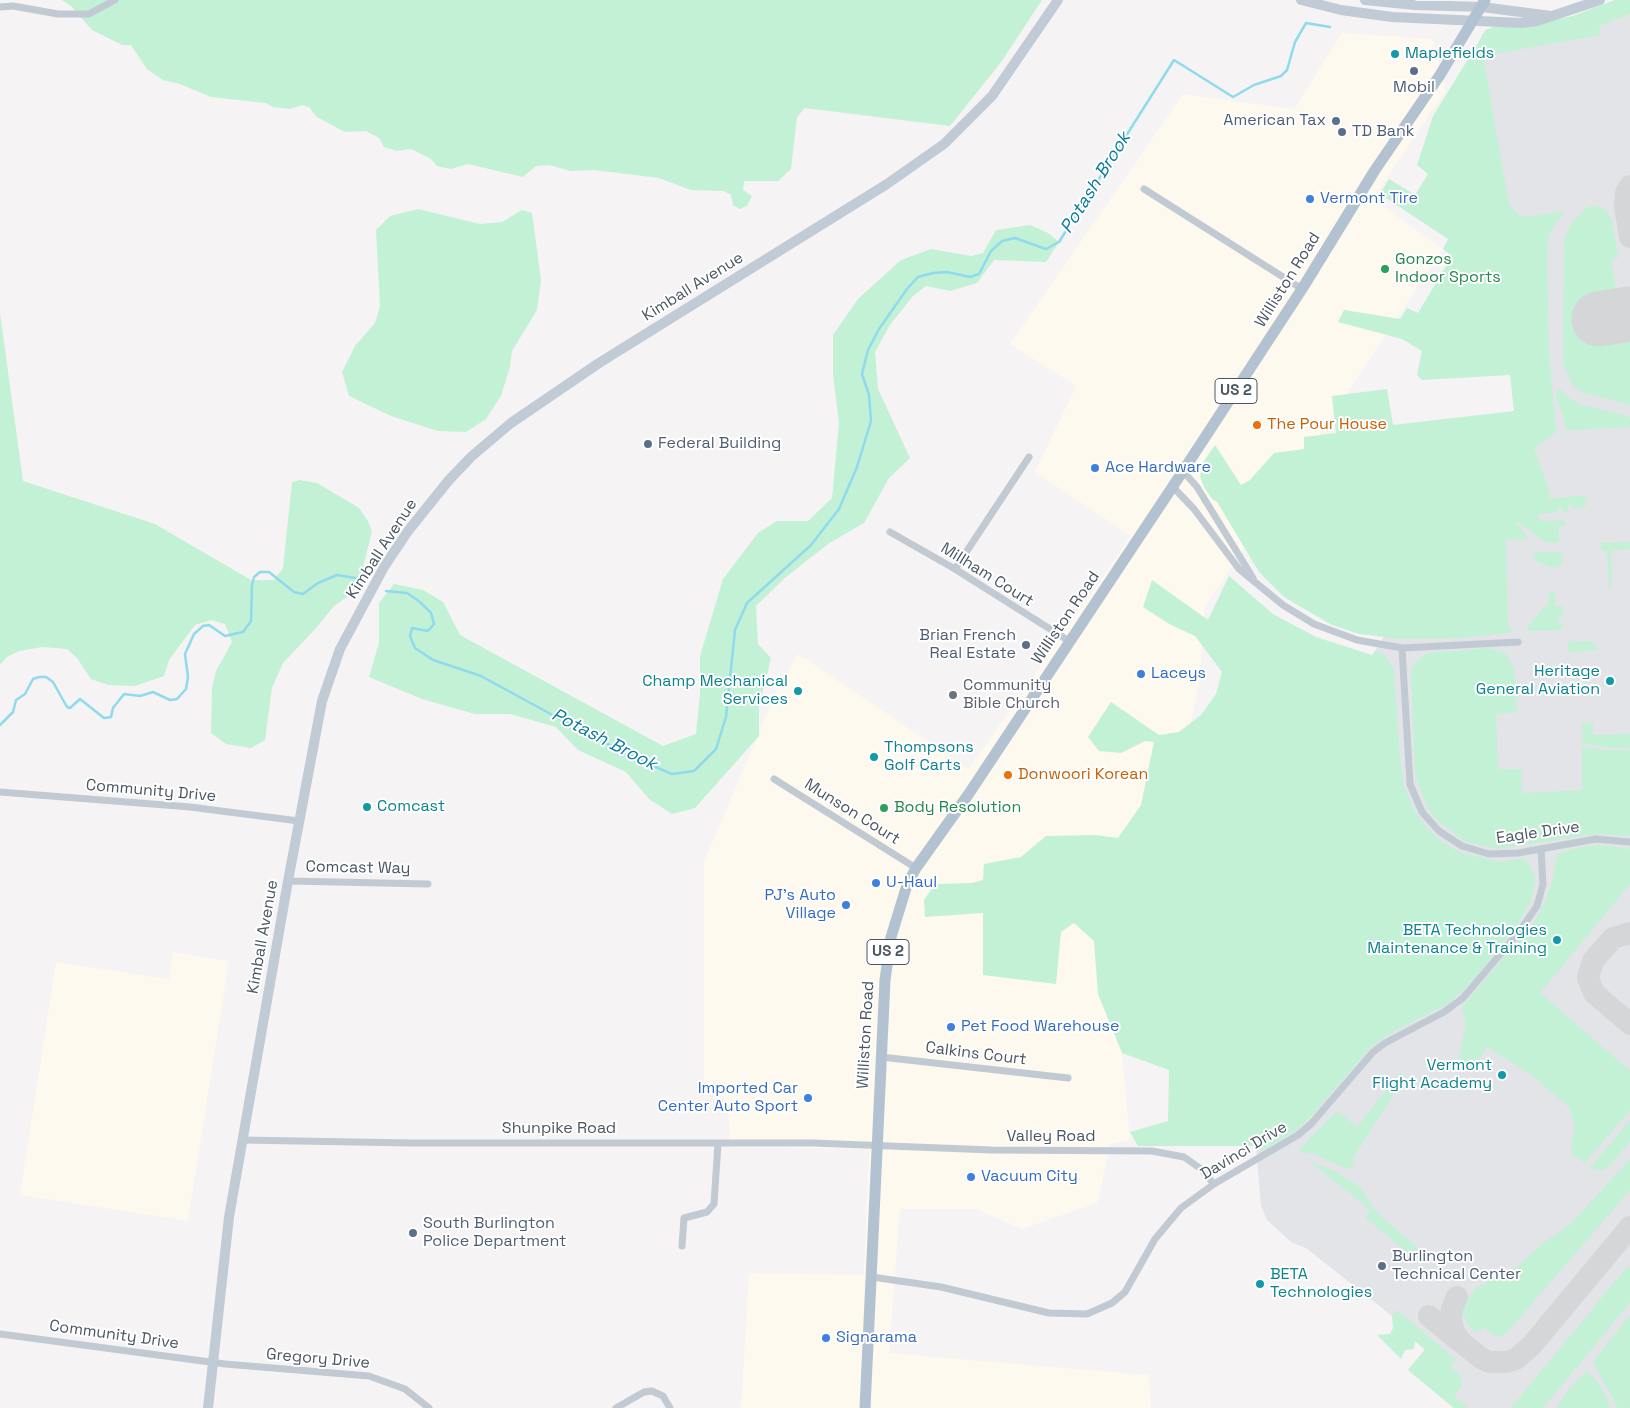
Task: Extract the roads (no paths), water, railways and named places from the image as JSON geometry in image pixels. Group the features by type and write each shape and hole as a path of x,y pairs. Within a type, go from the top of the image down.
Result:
{"main road":[{"name":"Kimball Avenue","path":"208,1408 227,1234 242,1140 322,701 340,649 390,558 428,505 449,480 498,434 554,392 887,184 944,144 992,96 1058,0"},
{"path":"1301,0 1330,8 1392,17 1522,23 1552,16 1600,0"},
{"path":"1365,0 1484,4 1552,16"},
{"path":"1368,13 1383,2"},
{"name":"Williston Road","path":"865,1408 885,980 891,937 900,902 916,868 968,796 1069,641 1173,487 1302,289 1375,170 1484,4"}],"street":[{"path":"1,0 13,6"},
{"path":"0,7 13,6 58,14 89,14 115,0"},
{"path":"1144,189 1302,289"},
{"path":"955,569 1029,457"},
{"path":"1183,471 1197,487 1256,582"},
{"path":"1173,487 1194,509 1228,557 1283,605 1314,624 1358,640 1402,648 1518,642"},
{"name":"Millham Court","path":"890,532 955,569 1069,641"},
{"name":"Eagle Drive","path":"1402,648 1408,769 1412,792 1422,812 1446,836 1462,846 1480,852 1508,854 1596,839 1630,842"},
{"name":"Munson Court","path":"774,779 916,868"},
{"name":"Community Drive","path":"0,792 190,807 299,820"},
{"name":"Davinci Drive","path":"872,1277 941,1287 1050,1313 1077,1314 1096,1312 1112,1303 1125,1292 1155,1239 1172,1217 1214,1184 1288,1142 1305,1130 1360,1066 1385,1043 1444,1012 1463,998 1519,932 1536,906 1543,884 1541,849"},
{"name":"Comcast Way","path":"288,881 428,884"},
{"name":"Calkins Court","path":"881,1057 1068,1078"},
{"name":"Shunpike Road","path":"242,1140 411,1143 718,1143 876,1146"},
{"path":"682,1246 684,1218 707,1212 714,1204 718,1143"},
{"name":"Valley Road","path":"876,1146 992,1150 1163,1152 1184,1157 1194,1163 1214,1184"},
{"name":"Community Drive","path":"0,1334 225,1364"},
{"name":"Gregory Drive","path":"225,1364 369,1376 405,1389 429,1408"},
{"path":"616,1408 644,1392 652,1391 663,1396 670,1408"}],"waterway":[{"name":"Potash Brook","path":"386,591 407,593 431,613 434,624 428,631 412,628 410,636 415,648 433,660 481,676 591,736 672,774 694,771 716,749 726,717 735,630 747,603 811,545 839,509 857,467 871,421 869,395 862,374 868,350 879,329 907,289 918,277 933,273 947,272 970,277 979,274 991,251 1002,241 1015,238 1046,249 1059,242 1174,60 1233,97 1254,85 1281,76 1287,70 1295,42 1306,23 1330,27"},
{"name":"Potash Brook","path":"0,725 13,712 16,700 25,694 33,679 39,677 46,677 53,682 67,707 70,708 80,699 104,718 111,717 113,708 124,694 140,696 153,692 170,700 177,699 186,689 188,677 185,654 194,634 203,626 209,625 225,636 243,632 251,621 252,585 254,577 260,572 269,572 294,592 303,594 318,583 337,575 361,579"}],"place":[{"name":"Maplefields","path":"1395,54"},
{"name":"Mobil","path":"1414,71"},
{"name":"American Tax","path":"1336,121"},
{"name":"TD Bank","path":"1342,132"},
{"name":"Vermont Tire","path":"1310,199"},
{"name":"Gonzos Indoor Sports","path":"1385,269"},
{"name":"The Pour House","path":"1257,425"},
{"name":"Federal Building","path":"648,444"},
{"name":"Ace Hardware","path":"1095,468"},
{"name":"Brian French Real Estate","path":"1026,645"},
{"name":"Laceys","path":"1141,674"},
{"name":"Heritage General Aviation","path":"1610,681"},
{"name":"Champ Mechanical Services","path":"798,691"},
{"name":"Community Bible Church","path":"953,695"},
{"name":"Thompsons Golf Carts","path":"874,757"},
{"name":"Donwoori Korean","path":"1008,775"},
{"name":"Comcast","path":"367,807"},
{"name":"Body Resolution","path":"884,808"},
{"name":"U-Haul","path":"876,883"},
{"name":"PJ's Auto Village","path":"846,905"},
{"name":"BETA Technologies Maintenance & Training","path":"1557,940"},
{"name":"Pet Food Warehouse","path":"951,1027"},
{"name":"Vermont Flight Academy","path":"1502,1075"},
{"name":"Imported Car Center Auto Sport","path":"808,1098"},
{"name":"Vacuum City","path":"971,1177"},
{"name":"South Burlington Police Department","path":"413,1233"},
{"name":"Burlington Technical Center","path":"1382,1266"},
{"name":"BETA Technologies","path":"1260,1284"},
{"name":"Signarama","path":"826,1338"}]}
